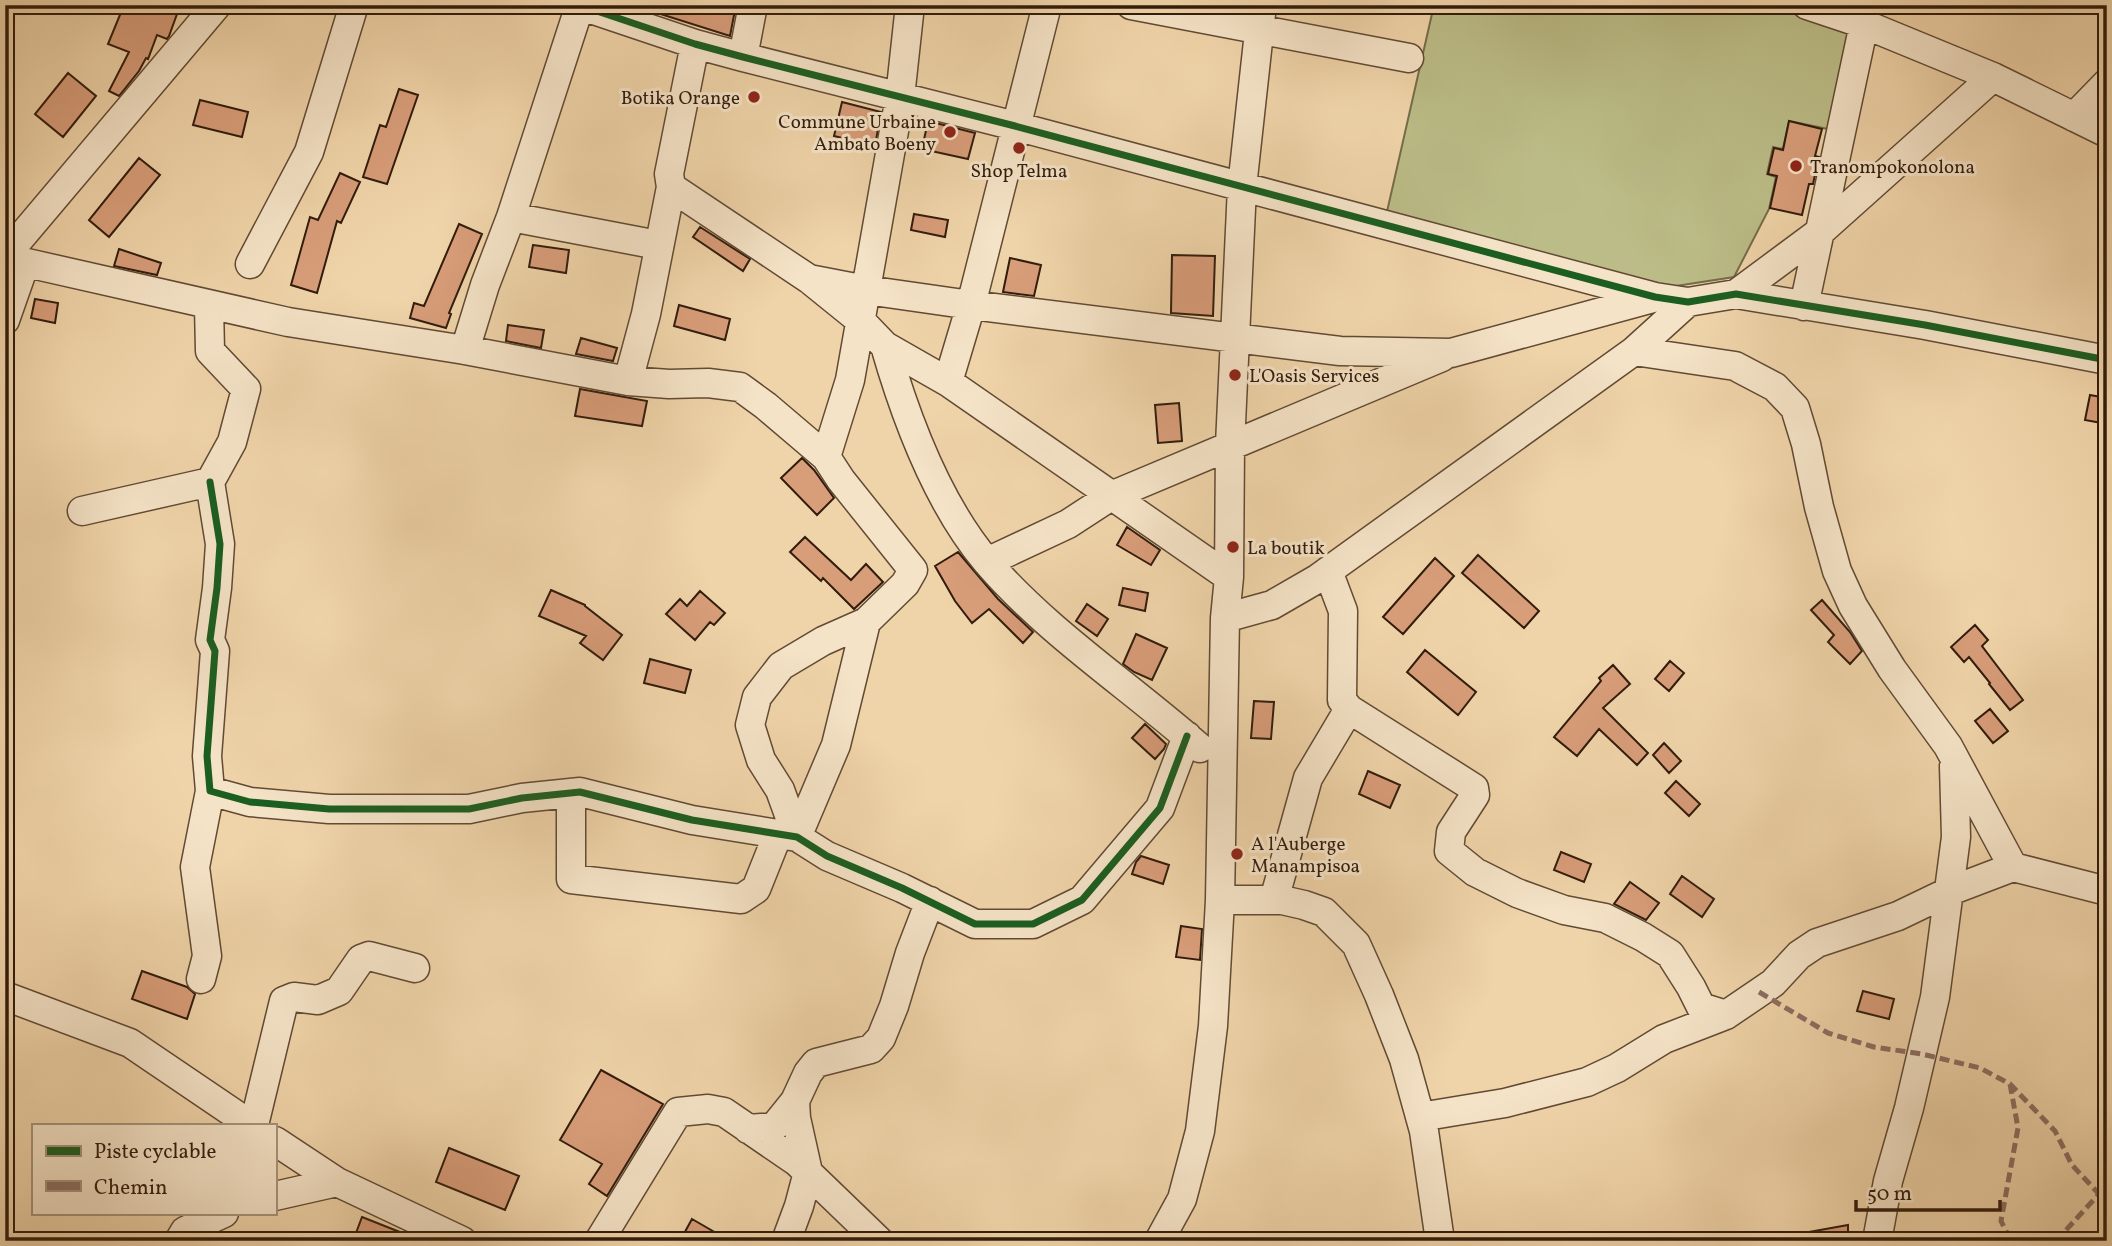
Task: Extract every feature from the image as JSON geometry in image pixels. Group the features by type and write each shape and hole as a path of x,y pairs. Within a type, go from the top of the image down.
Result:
{"street":[{"path":"5,320 12,259 217,5"},
{"path":"250,264 309,152 354,5"},
{"path":"465,349 485,285 511,217 579,5 695,44 1656,297 1688,302 1736,294 1925,325 2107,360"},
{"path":"743,57 753,5"},
{"path":"826,457 850,380 861,321 901,97 909,5"},
{"path":"948,382 971,305 1047,5"},
{"path":"1131,5 1260,18 1409,58"},
{"path":"1807,5 1864,24 1993,77 2107,133"},
{"path":"1159,1241 1182,1199 1200,1131 1213,1026 1220,900 1230,445 1241,187 1260,18"},
{"path":"1804,306 1864,24"},
{"path":"628,382 646,314 671,187 669,174 695,44"},
{"path":"1736,294 1821,231 1993,77"},
{"path":"2074,117 2107,83"},
{"path":"671,187 810,279 861,321 885,346 948,382 1229,576"},
{"path":"511,217 659,245"},
{"path":"12,259 288,322 465,349 628,382 708,383 740,387 766,406 826,457 841,480 913,570 905,584 866,622 823,641 781,666 757,697 751,725 761,760 780,790 787,835"},
{"path":"810,279 971,305 1340,351 1451,353"},
{"path":"987,562 1069,524 1111,496 1451,353 1656,297"},
{"path":"1225,618 1272,605 1328,571 1634,351 1688,302"},
{"path":"201,979 207,956 195,867 210,790 207,756 215,652 210,640 220,544 210,482 232,442 246,388 209,351 209,306"},
{"path":"885,346 901,401 939,486 959,523 987,562 1035,611 1223,768"},
{"path":"1634,351 1735,366 1775,387 1795,408 1806,444 1819,507 1838,571 1853,606 1892,669 1948,746 2013,867"},
{"path":"82,512 210,482"},
{"path":"1328,571 1343,611 1342,701 1349,709 1474,788 1475,795 1451,832 1449,851 1475,872 1517,893 1564,910 1605,918 1643,937 1670,954 1702,1007 1726,1015"},
{"path":"571,793 571,878 741,899 756,889 836,745 866,622"},
{"path":"1274,900 1308,778 1349,709"},
{"path":"210,790 250,802 329,809 470,809 522,798 580,792 692,820 787,835 975,924 1033,924 1082,900 1160,808 1187,736"},
{"path":"1877,1241 1888,1181 1909,1108 1935,996 1956,837 1954,759"},
{"path":"1420,1117 1505,1103 1587,1082 1617,1068 1664,1039 1726,1015 1773,983 1798,955 1817,943 1898,916 1950,891 2013,867 2107,891"},
{"path":"1220,900 1274,900 1304,905 1324,912 1356,944 1404,1059 1424,1131 1440,1241"},
{"path":"748,1129 774,1127 795,1101 807,1073 816,1063 871,1049 881,1038 930,901"},
{"path":"252,1124 284,1001 294,997 318,1000 339,991 361,959 369,956 415,968"},
{"path":"5,996 130,1043 251,1124"},
{"path":"786,1241 808,1172 795,1101"},
{"path":"600,1241 678,1112 708,1109 724,1112 797,1161 878,1241"},
{"path":"276,1142 337,1182 462,1241"},
{"path":"276,1196 337,1182"},
{"path":"178,1241 185,1231 222,1214"}],"green space":[{"path":"1434,5 1766,5 1848,31 1828,129 1789,121 1783,149 1773,147 1767,174 1776,177 1769,209 1734,277 1663,288 1386,216"}],"building":[{"path":"124,5 155,5 177,14 167,39 157,35 148,59 146,58 119,96 109,91 129,52 108,44"},
{"path":"632,5 736,5 730,36"},
{"path":"68,73 96,96 63,137 35,114"},
{"path":"399,89 418,95 387,184 363,177 380,125 386,127"},
{"path":"200,100 248,112 242,137 193,125"},
{"path":"842,102 881,112 875,146 834,136"},
{"path":"928,121 975,133 968,159 922,149"},
{"name":"Tranompokonolona","path":"1789,121 1822,129 1815,156 1819,157 1813,184 1809,184 1802,215 1770,208 1777,176 1768,174 1774,148 1783,150"},
{"path":"139,158 160,175 109,237 89,220"},
{"path":"340,173 360,182 341,223 337,221 317,293 291,285 310,217 318,220"},
{"path":"914,214 948,220 945,237 911,230"},
{"path":"459,224 482,234 449,313 451,314 446,328 410,318 414,303 424,306"},
{"path":"700,227 750,259 743,271 693,237"},
{"path":"533,245 569,250 566,273 529,267"},
{"path":"119,249 161,263 157,275 114,266"},
{"path":"1172,255 1215,256 1213,316 1171,313"},
{"path":"1010,258 1041,265 1034,296 1003,292"},
{"path":"35,299 58,303 55,323 31,318"},
{"path":"679,305 730,319 725,340 674,326"},
{"path":"508,325 544,330 541,348 506,341"},
{"path":"581,338 617,348 613,361 576,354"},
{"path":"580,389 647,401 642,426 575,416"},
{"path":"2090,395 2107,398 2107,424 2085,420"},
{"path":"1179,403 1182,441 1158,443 1155,405"},
{"path":"802,458 834,498 817,515 781,478"},
{"path":"1127,527 1160,550 1151,565 1117,545"},
{"path":"805,537 851,580 866,564 883,582 854,609 823,578 821,581 790,552"},
{"path":"958,552 998,599 1033,632 1023,643 989,609 972,623 955,601 935,566"},
{"path":"1478,555 1539,611 1524,628 1462,573"},
{"path":"1435,558 1454,576 1403,634 1383,617"},
{"path":"1123,588 1148,593 1145,611 1119,605"},
{"path":"551,590 585,605 622,635 603,660 580,643 586,636 539,616"},
{"path":"700,591 725,613 714,625 710,622 695,640 666,614 680,599 687,606"},
{"path":"1822,600 1850,632 1862,651 1850,664 1828,642 1834,635 1811,610"},
{"path":"1087,604 1108,619 1097,636 1076,621"},
{"path":"1975,625 1988,640 1982,646 2023,700 2010,710 1969,657 1964,662 1951,647"},
{"path":"1136,634 1167,648 1152,680 1123,664"},
{"path":"1425,650 1476,692 1458,715 1407,672"},
{"path":"650,659 691,670 685,693 644,683"},
{"path":"1670,661 1684,673 1669,691 1655,679"},
{"path":"1613,665 1630,684 1603,708 1648,753 1637,765 1599,729 1577,756 1554,737 1601,681 1599,678"},
{"path":"1254,701 1274,702 1271,739 1251,738"},
{"path":"1990,709 2008,731 1993,743 1975,721"},
{"path":"1145,724 1166,744 1155,759 1132,738"},
{"path":"1664,743 1681,761 1669,773 1653,755"},
{"path":"1368,771 1400,785 1390,808 1359,794"},
{"path":"1676,781 1700,804 1689,816 1665,793"},
{"path":"1561,852 1591,864 1584,882 1554,870"},
{"path":"1141,856 1169,865 1163,884 1132,874"},
{"path":"1682,876 1714,899 1702,917 1670,894"},
{"path":"1630,882 1659,903 1646,920 1614,904"},
{"path":"1181,926 1202,929 1200,960 1176,957"},
{"path":"142,971 187,987 195,994 187,1019 132,999"},
{"path":"1863,991 1894,999 1889,1019 1857,1011"},
{"path":"601,1070 663,1104 607,1196 589,1184 602,1164 560,1140"},
{"path":"449,1148 519,1176 505,1210 436,1182"},
{"path":"362,1217 420,1240 420,1241 353,1241"},
{"path":"692,1219 730,1241 680,1241"},
{"path":"1848,1225 1848,1241 1803,1241 1803,1233"}],"marked path":[{"path":"1759,992 1828,1033 1874,1047 1922,1054 1980,1068 2010,1084 2055,1131 2072,1165 2099,1194 2107,1197"},
{"path":"2010,1084 2018,1128 2001,1221 2011,1241"},
{"path":"2056,1241 2099,1194"}],"cycle path":[{"path":"579,5 695,44 1015,126 1655,297 1688,302 1736,294 1925,325 2107,360"},
{"path":"210,482 220,544 210,640 215,651 207,756 210,791 250,802 329,809 469,809 522,798 580,792 692,820 797,837 827,856 902,888 975,924 1033,924 1082,900 1160,808 1187,736"}],"place":[{"name":"Botika Orange","path":"754,97"},
{"name":"Commune Urbaine Ambato Boeny","path":"950,132"},
{"name":"Shop Telma","path":"1019,148"},
{"name":"Tranompokonolona","path":"1796,166"},
{"name":"L'Oasis Services","path":"1235,375"},
{"name":"La boutik","path":"1233,547"},
{"name":"A l'Auberge Manampisoa","path":"1237,854"}]}
